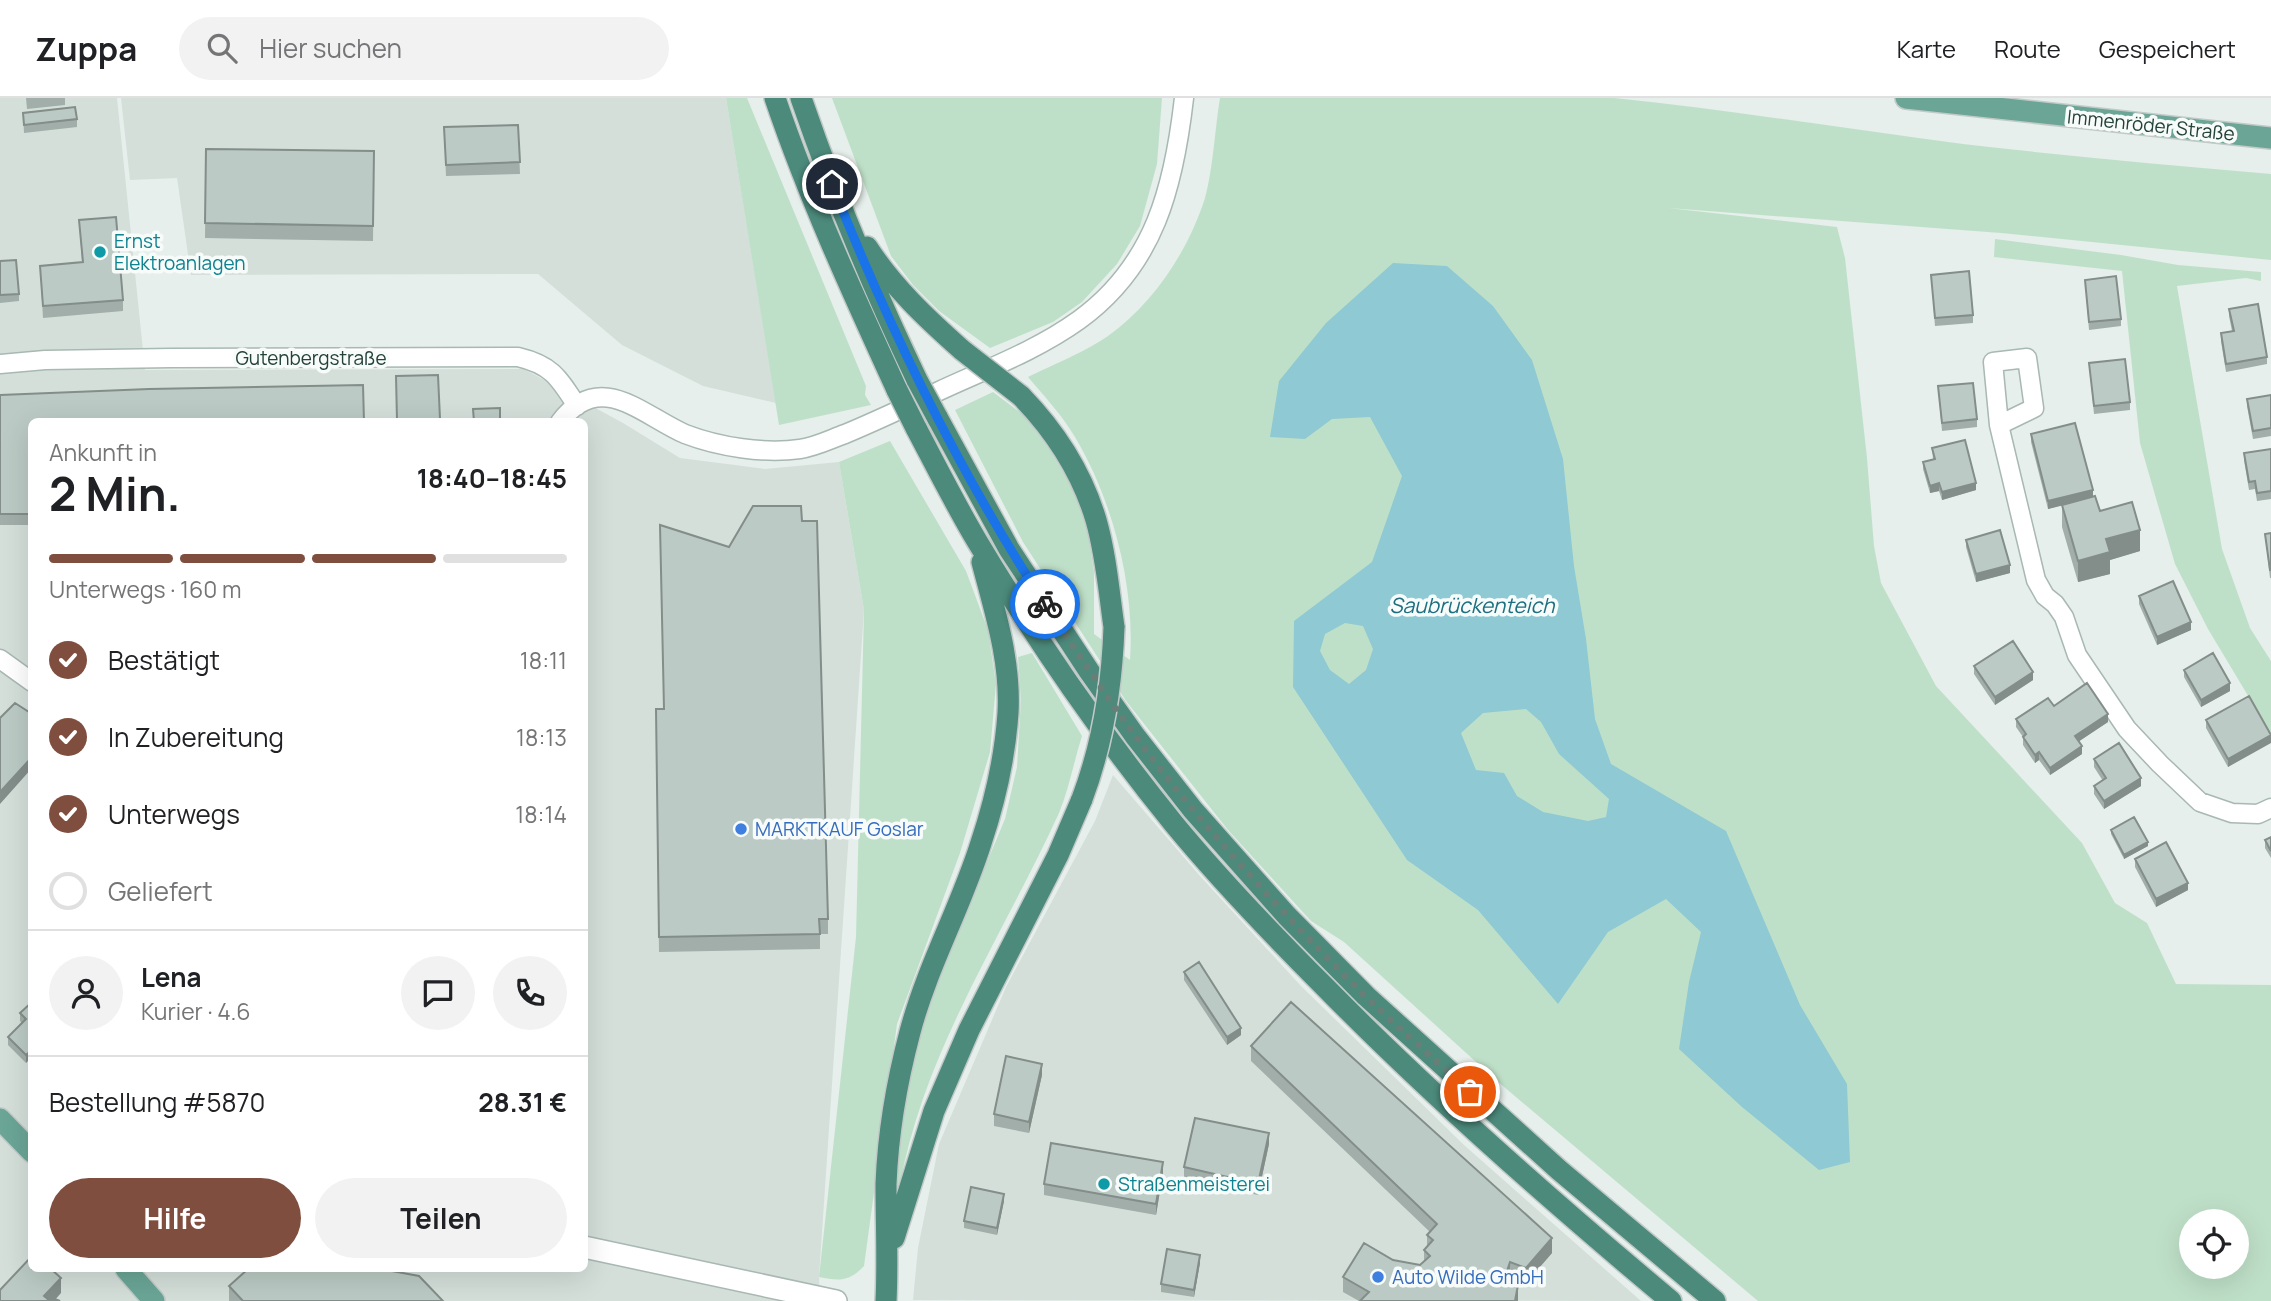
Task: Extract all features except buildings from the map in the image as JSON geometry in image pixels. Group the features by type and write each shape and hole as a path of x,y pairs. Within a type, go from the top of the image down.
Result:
{"highway":[{"path":"775,98 797,163 830,244 916,428 976,540 1088,711 1175,825 1263,925 1351,1014 1537,1189 1671,1301"},
{"path":"801,98 841,209 917,380 1009,549 1135,736 1202,820 1287,916 1366,996 1559,1170 1715,1301"},
{"path":"841,209 897,288 924,317 1021,396 1055,436 1086,491 1097,522 1114,627 1105,724 1082,799 1058,855 969,1030 939,1099 888,1257"},
{"path":"886,1301 886,1183 897,1091 915,1018 981,845 1000,775 1008,712 1007,673 1001,634 976,540"}],"main road":[{"name":"Immenröder Straße","path":"1906,98 2271,138"},
{"path":"0,1119 28,1148"},
{"path":"129,1272 154,1301"},
{"path":"144,1272 167,1301"}],"street":[{"path":"564,418 586,399 613,397 685,433 713,442 768,450 800,449 878,420 1047,339 1078,320 1108,294 1132,266 1153,228 1168,192 1176,161 1182,103"},
{"name":"Gutenbergstraße","path":"0,364 46,360 155,358 519,357 550,369 577,406"},
{"path":"1999,425 2036,580 2045,596 2064,617 2077,655 2127,729 2200,802 2232,813 2258,814 2271,808"},
{"path":"0,659 28,679"},
{"path":"588,1248 836,1301"}],"shaded area":[{"path":"0,98 117,98 145,370 524,369 623,423 680,458 765,469 839,462 864,610 819,1277 820,1301 0,1301"},
{"path":"121,98 726,98 776,403 703,386 622,345 538,274 191,275 177,178 130,180"},
{"path":"1113,775 1200,876 1301,986 1464,1145 1641,1301 913,1300 918,1248 939,1144 1006,987 1095,821"}],"green space":[{"path":"726,98 747,98 866,386 865,395 871,405 779,425"},
{"path":"832,98 1162,98 1157,164 1140,226 1117,264 1082,302 1053,322 990,348 939,311 913,285 891,256"},
{"path":"1220,98 1614,98 1963,144 2271,174 2271,260 2001,233 1668,208 1837,227 1845,258 1874,546 1881,583 1936,686 2082,843 2115,903 2147,923 2176,984 2271,985 2271,1301 1758,1301 1497,1081 1344,942 1311,921 1228,830 1126,701 1023,542 955,410 993,392 1025,416 1050,450 1072,487 1087,526 1094,572 1094,634 1130,660 1131,632 1125,574 1119,545 1100,488 1075,437 1059,413 1028,377 1100,342 1125,323 1154,292 1179,256 1198,218 1208,187"},
{"path":"1995,239 2178,265 2261,272 2261,281 2246,278 2177,286 2222,549 2250,628 2271,661 2271,734 2208,629 2175,564 2140,443 2122,271 1994,257"},
{"path":"890,441 966,571 988,630 996,684 990,752 960,853 897,1024 864,1266 848,1278 832,1279 819,1277 856,937 864,610 839,462"},
{"path":"1032,653 1082,736 1059,813 947,1040 912,1134 900,1184 895,1184 905,1086 935,986 1005,819 1017,767 1021,700 1018,657"}],"water":[{"name":"Saubrückenteich","path":"1393,263 1447,266 1493,306 1532,360 1563,459 1574,566 1595,719 1611,764 1726,831 1800,1005 1847,1084 1850,1162 1819,1170 1742,1107 1679,1049 1689,982 1701,932 1666,899 1608,932 1558,1004 1478,910 1407,860 1293,687 1294,621 1372,562 1402,476 1370,417 1332,419 1305,439 1270,437 1279,381 1326,323","holes":["1345,623 1363,626 1373,649 1366,670 1349,684 1330,670 1320,651 1325,634","1526,709 1541,722 1559,754 1609,799 1606,817 1588,821 1543,812 1517,796 1504,773 1476,770 1461,733 1483,713"]}],"way so far":[{"path":"1045,604 1135,736 1193,810 1287,916 1366,996 1470,1092"}],"place":[{"name":"Ernst Elektroanlagen","path":"100,252"},
{"name":"MARKTKAUF Goslar","path":"741,829"},
{"name":"Straßenmeisterei","path":"1104,1184"},
{"name":"Auto Wilde GmbH","path":"1378,1277"}],"route":[{"path":"832,184 884,310 917,380 1009,549 1045,604"}]}
